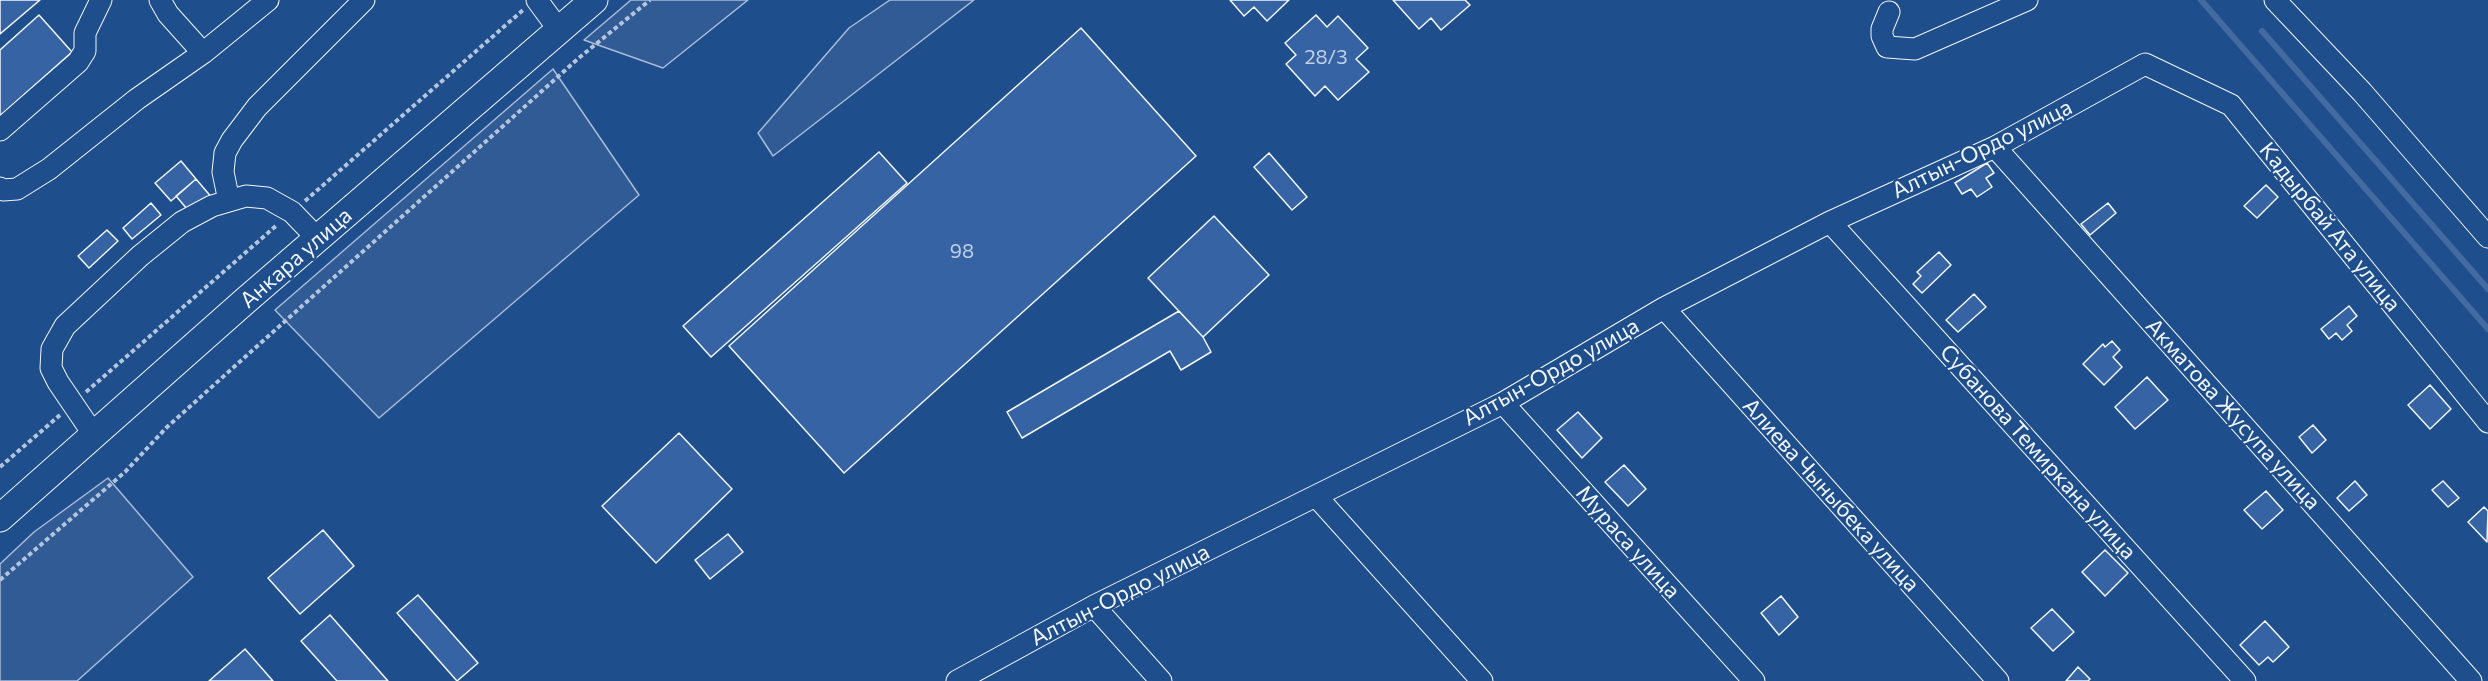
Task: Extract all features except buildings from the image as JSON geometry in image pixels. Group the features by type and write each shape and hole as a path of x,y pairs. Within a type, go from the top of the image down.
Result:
{"main road":[{"name":"Анкара улица","path":"0,518 594,0"}],"street":[{"path":"0,130 78,63 85,51 86,33 101,0"},
{"path":"160,0 168,14 203,53"},
{"path":"0,188 3,190 17,189 49,169 137,99 203,53 268,0"},
{"path":"230,201 223,172 225,153 232,140 257,107 364,0"},
{"path":"1889,12 1882,29 1882,36 1887,47 1915,49 2026,0"},
{"path":"2275,0 2362,92 2488,237"},
{"path":"532,4 559,30"},
{"name":"Алтын-Ордо улица","path":"957,681 1094,606 1503,403 1664,309 1830,222 1995,147 2145,64"},
{"name":"Кадырбай Ата улица","path":"2145,64 2231,105 2488,423"},
{"name":"Акматова Жусупа улица","path":"1995,147 2471,681"},
{"path":"94,435 51,368 52,348 65,326 140,256 182,222 213,206 246,196 267,198 292,212 318,239"},
{"name":"Субанова Темиркана улица","path":"1830,222 2246,681"},
{"name":"Алиева Чыныбека улица","path":"1664,309 1998,681"},
{"name":"Мураса улица","path":"1503,403 1754,681"},
{"path":"1316,496 1482,681"},
{"path":"1094,606 1161,681"}],"path":[{"path":"0,580 125,472 176,420 580,57 650,0"},
{"path":"0,467 532,4"}],"shaded area":[{"path":"631,0 748,0 663,68 584,40"},
{"path":"890,0 974,0 773,156 758,133 849,28"},
{"path":"553,69 639,195 379,418 275,310"},
{"path":"108,478 193,577 77,681 0,681 0,564 34,532"}],"waterway":[{"path":"2201,0 2488,329"},
{"path":"2262,31 2488,289"}]}
